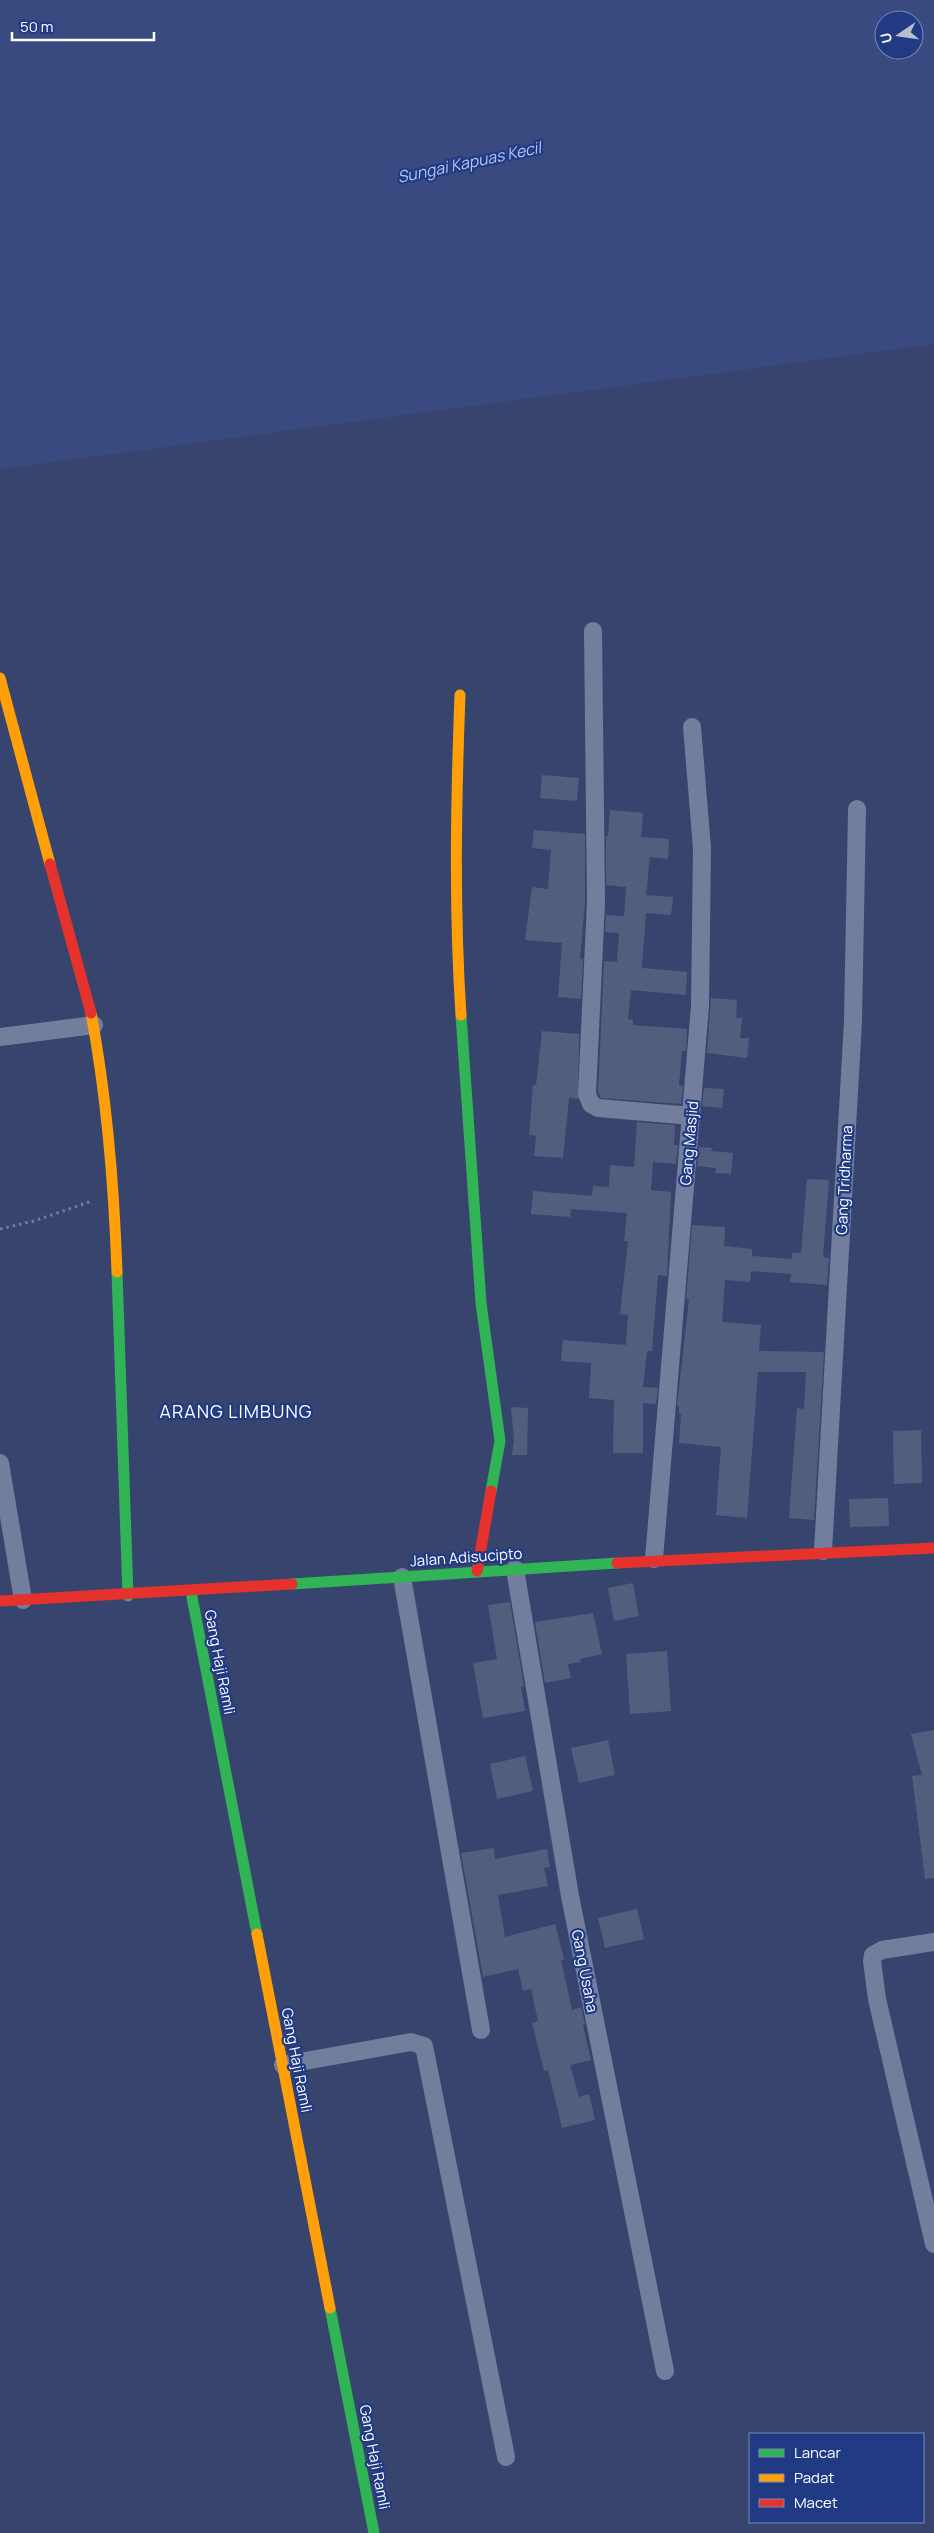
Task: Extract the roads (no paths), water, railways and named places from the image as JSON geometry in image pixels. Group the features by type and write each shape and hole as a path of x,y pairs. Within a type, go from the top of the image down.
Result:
{"street":[{"path":"593,631 596,902 587,1094 590,1104 598,1108 692,1116"},
{"path":"0,678 94,1025 100,1060 114,1196 128,1596"},
{"path":"460,695 455,830 456,942 481,1303 500,1441 477,1571"},
{"name":"Gang Masjid","path":"654,1560 700,1006 702,848 692,726"},
{"name":"Gang Tridharma","path":"823,1551 834,1388 841,1223 853,1021 857,809"},
{"path":"0,1037 94,1025"},
{"path":"0,1463 23,1600"},
{"name":"Jalan Adisucipto","path":"0,1601 128,1596 654,1560 823,1551 934,1548"},
{"name":"Gang Usaha","path":"515,1569 570,1896 665,2371"},
{"path":"402,1577 481,2030"},
{"name":"Gang Haji Ramli","path":"191,1592 374,2533"},
{"path":"934,1942 876,1951 872,1961 872,1969 934,2244"},
{"path":"283,2065 412,2042 424,2046 506,2457"}],"water":[{"name":"Sungai Kapuas Kecil","path":"0,0 934,0 934,344 0,469"}],"district":[{"name":"ARANG LIMBUNG","path":"236,1411"}]}
